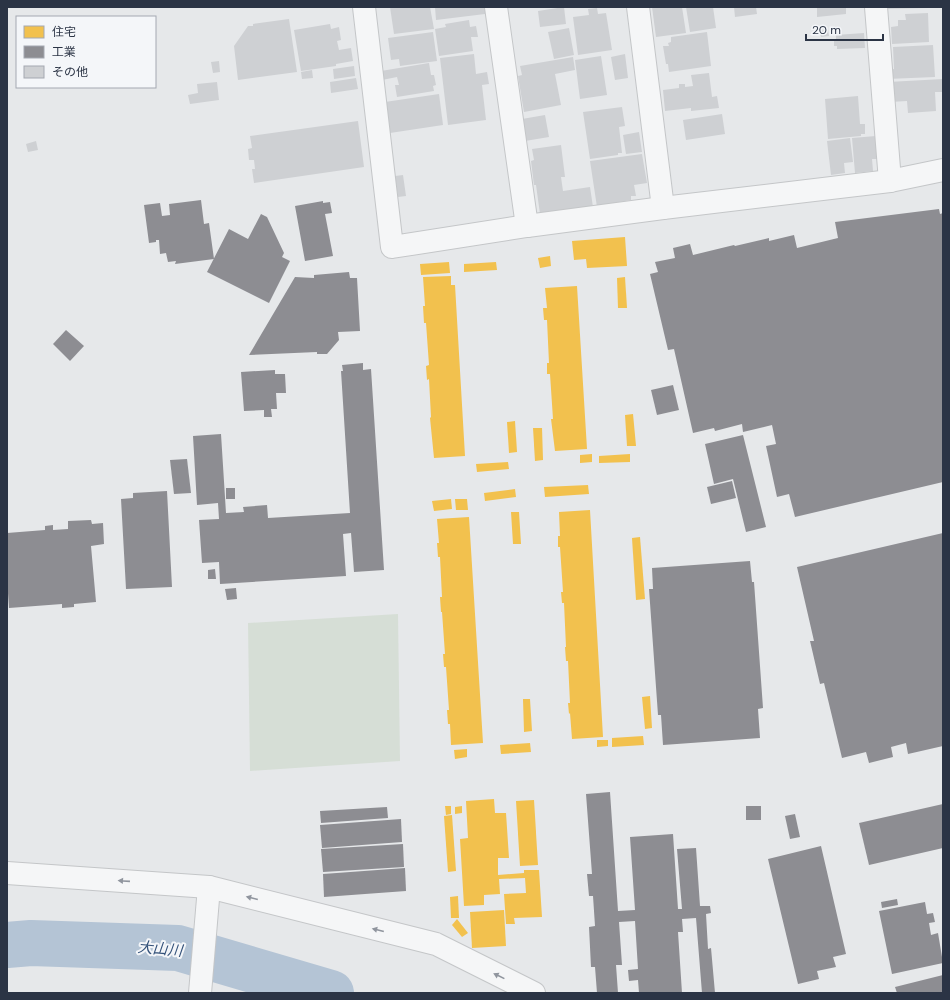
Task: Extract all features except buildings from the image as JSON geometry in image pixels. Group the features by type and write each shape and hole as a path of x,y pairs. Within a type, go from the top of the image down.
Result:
{"street":[{"path":"364,7 392,247 527,226 890,181 943,170"},
{"path":"496,7 527,226"},
{"path":"638,7 663,208"},
{"path":"876,7 890,181"},
{"path":"7,873 209,888 436,944 534,993"},
{"path":"200,993 209,888"}],"shaded area":[{"path":"398,614 400,761 250,771 248,623"}],"waterway":[{"name":"大山川","path":"7,945 31,943 178,948 331,993"}]}
